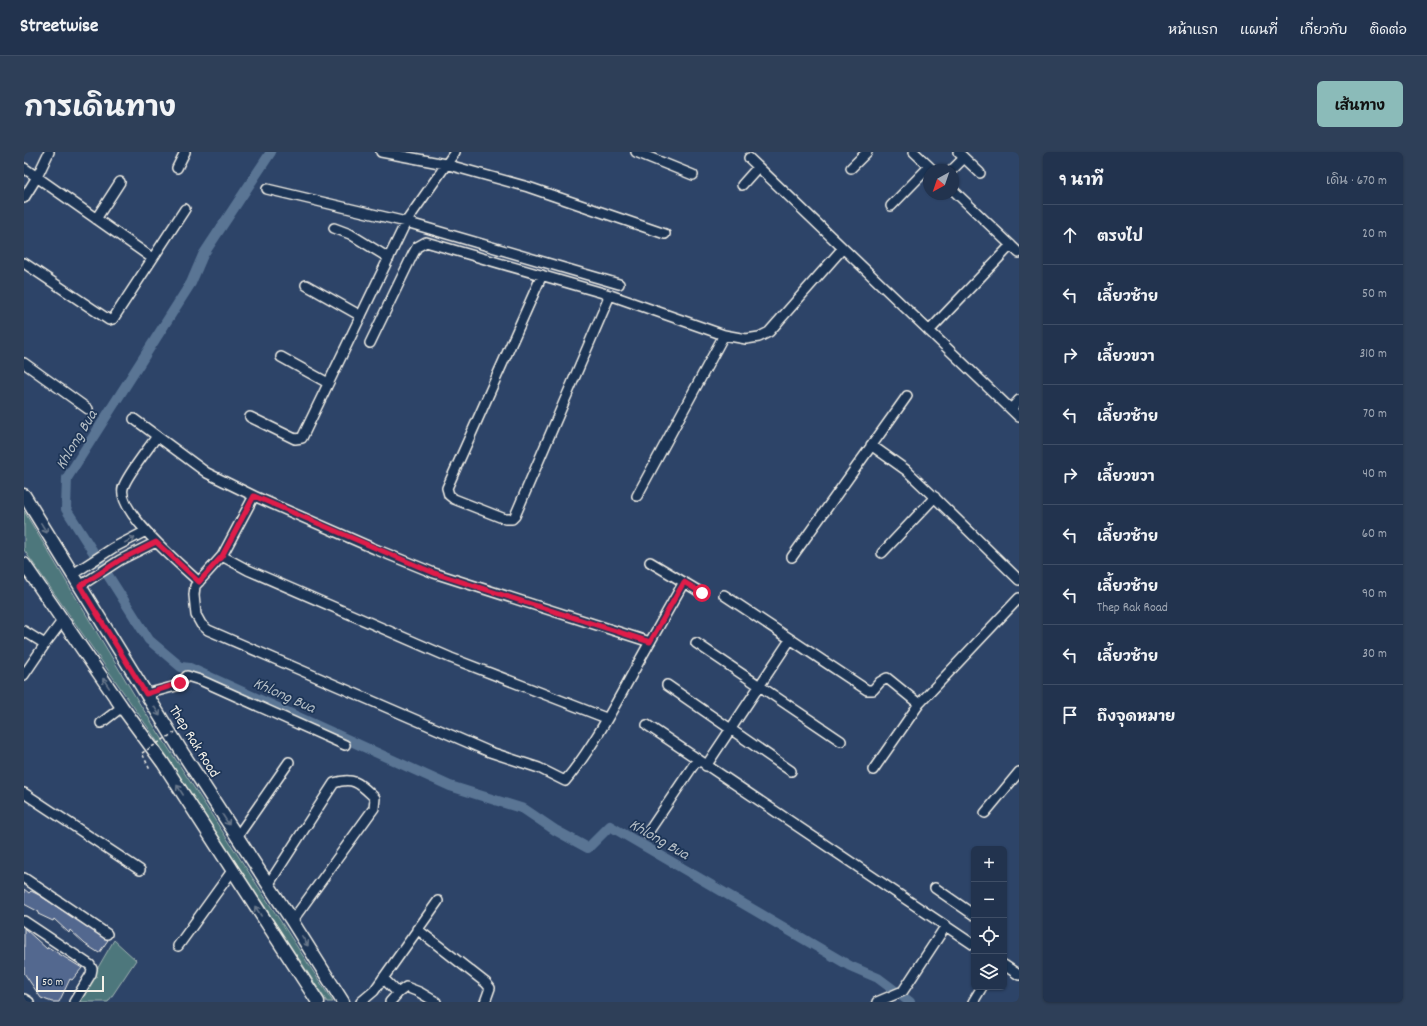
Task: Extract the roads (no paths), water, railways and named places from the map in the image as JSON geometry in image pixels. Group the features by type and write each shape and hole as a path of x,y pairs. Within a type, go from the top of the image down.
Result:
{"main road":[{"name":"Thep Rak Road","path":"24,495 146,694 343,1002"},
{"path":"24,564 122,707 163,763 318,1002"}],"street":[{"path":"24,198 37,177 49,152"},
{"path":"177,168 185,152"},
{"path":"381,152 446,164 566,199 665,234"},
{"path":"250,417 298,440 302,438 406,222 455,152"},
{"path":"636,152 693,175"},
{"path":"851,168 867,152"},
{"path":"914,152 927,164"},
{"path":"956,164 961,155 980,173"},
{"path":"749,158 1019,417"},
{"path":"742,185 758,167"},
{"path":"24,168 152,258"},
{"path":"891,206 923,176"},
{"path":"96,219 120,182"},
{"path":"267,189 406,222 618,284"},
{"path":"959,196 1019,253"},
{"path":"24,263 110,320 113,319 185,209"},
{"path":"334,228 350,234 389,258"},
{"path":"370,343 413,254 422,243 426,242 448,247 610,295 724,335 746,339 760,337 769,332 843,248"},
{"path":"929,330 1011,245"},
{"path":"542,275 447,488 449,495 454,499 506,519 512,519 516,516 610,295"},
{"path":"306,285 361,316"},
{"path":"636,496 724,335"},
{"path":"281,357 328,383"},
{"path":"24,363 88,409"},
{"path":"792,557 907,396"},
{"path":"1011,409 1019,400"},
{"path":"134,420 207,473 254,496 434,573 650,642"},
{"path":"157,436 123,488 124,499 132,514 146,531 199,582"},
{"path":"871,445 906,470 1019,580"},
{"path":"254,496 222,556 199,582 194,590 194,605 201,624 208,630 490,752 539,768 565,781 596,737 684,582"},
{"path":"882,553 935,497"},
{"path":"73,574 113,548 146,531"},
{"path":"80,586 120,560 156,542"},
{"path":"222,556 248,570 302,592 451,658 606,718"},
{"path":"650,562 702,593"},
{"path":"724,595 866,690 873,690 880,682 888,678 919,704"},
{"path":"873,770 919,704 1019,598"},
{"path":"24,675 63,620"},
{"path":"24,631 45,644"},
{"path":"706,766 790,640"},
{"path":"696,643 841,741"},
{"path":"146,694 176,686 187,676 345,745"},
{"path":"667,686 791,771"},
{"path":"101,723 122,707"},
{"path":"647,725 945,927 971,941"},
{"path":"647,834 697,760"},
{"path":"237,837 288,762"},
{"path":"985,814 1019,772"},
{"path":"268,885 334,783 346,779 358,783 375,798 374,808 292,921"},
{"path":"25,797 140,870"},
{"path":"178,946 232,871"},
{"path":"24,878 107,934"},
{"path":"935,888 971,913"},
{"path":"361,1002 374,991 438,901"},
{"path":"24,921 90,965 92,969 91,974 74,1002"},
{"path":"878,1001 903,991 945,927"},
{"path":"417,929 490,988 485,1002"},
{"path":"1007,966 1018,972"},
{"path":"383,978 398,993"},
{"path":"390,1002 406,987 419,992 436,1002"},
{"path":"972,1002 980,990"},
{"path":"24,999 29,1002"}],"waterway":[{"name":"Khlong Bua","path":"271,152 203,255 191,283 67,478 66,509 149,640 181,667 190,668 450,786 524,809 555,830 588,848 610,826 850,966 878,978 910,1002"}]}
